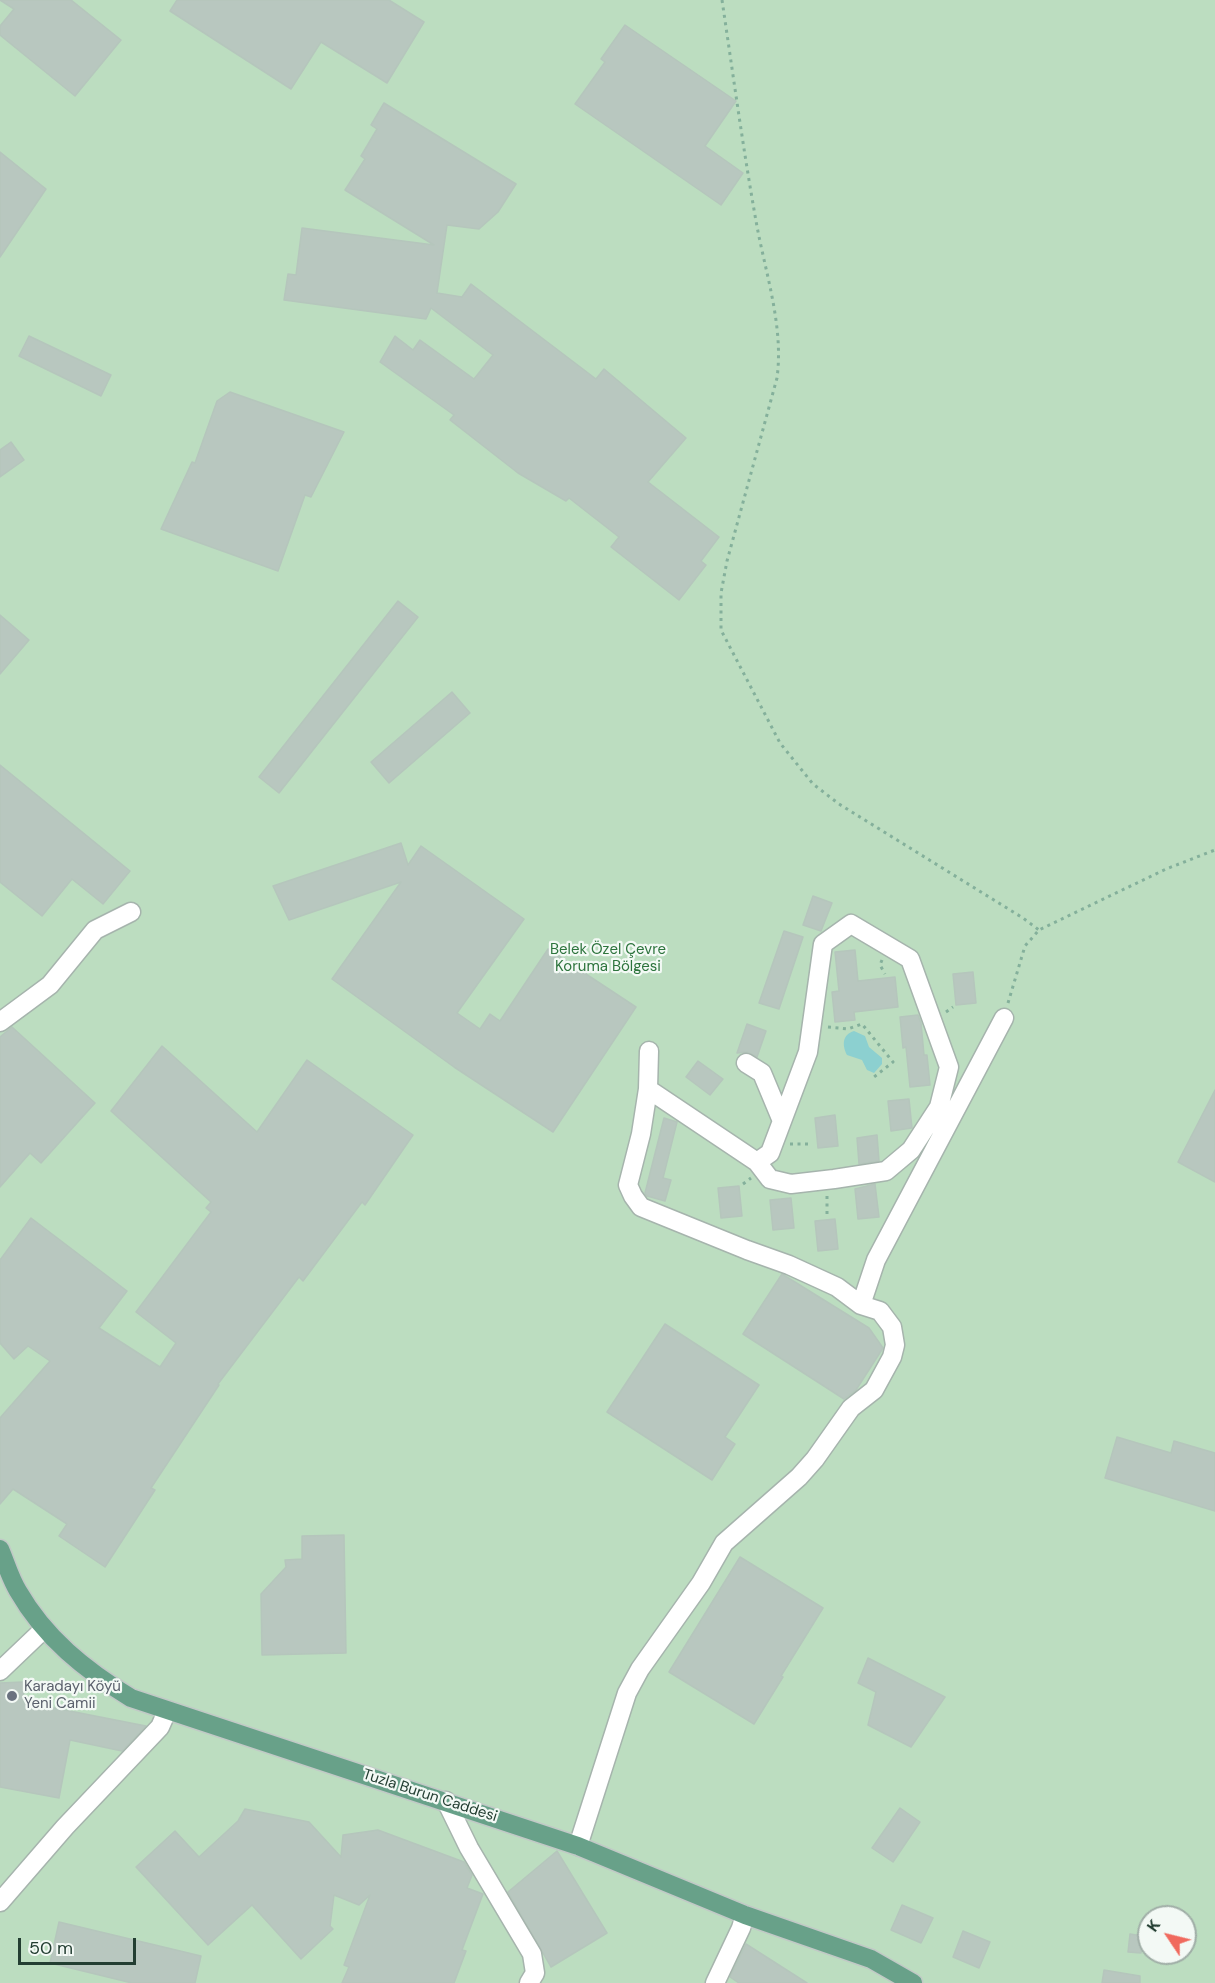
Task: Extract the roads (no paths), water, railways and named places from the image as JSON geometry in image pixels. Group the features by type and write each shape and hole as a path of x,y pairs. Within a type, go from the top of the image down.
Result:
{"main road":[{"name":"Tuzla Burun Caddesi","path":"0,1549 16,1589 36,1620 76,1660 100,1679 131,1698 578,1846 745,1915 871,1959 913,1983"}],"street":[{"path":"0,1022 50,985 95,930 131,912"},
{"path":"648,1089 757,1162 770,1179 791,1184 886,1171 911,1150 939,1107 949,1067 910,959 851,924 823,944 808,1052 770,1153 757,1162"},
{"path":"861,1305 876,1260 1004,1018"},
{"path":"578,1846 627,1693 640,1669 701,1583 724,1543 799,1477 814,1460 851,1408 874,1390 895,1345 892,1327 880,1311 861,1305 837,1287 789,1265 641,1207 628,1185 641,1134 648,1089 648,1051"},
{"path":"746,1063 762,1072 782,1121"},
{"path":"0,1671 44,1629"},
{"path":"0,1902 65,1827 160,1727 167,1711"},
{"path":"446,1801 469,1848 532,1954 535,1973 529,1983"},
{"path":"715,1983 741,1929 745,1915"}],"water":[{"path":"854,1031 865,1036 869,1047 882,1058 882,1064 874,1073 867,1070 862,1060 847,1055 844,1041 847,1035"}],"place":[{"name":"Karadayı Köyü Yeni Camii","path":"12,1696"}],"park label":[{"name":"Belek Özel Çevre Koruma Bölgesi","path":"608,958"}]}
